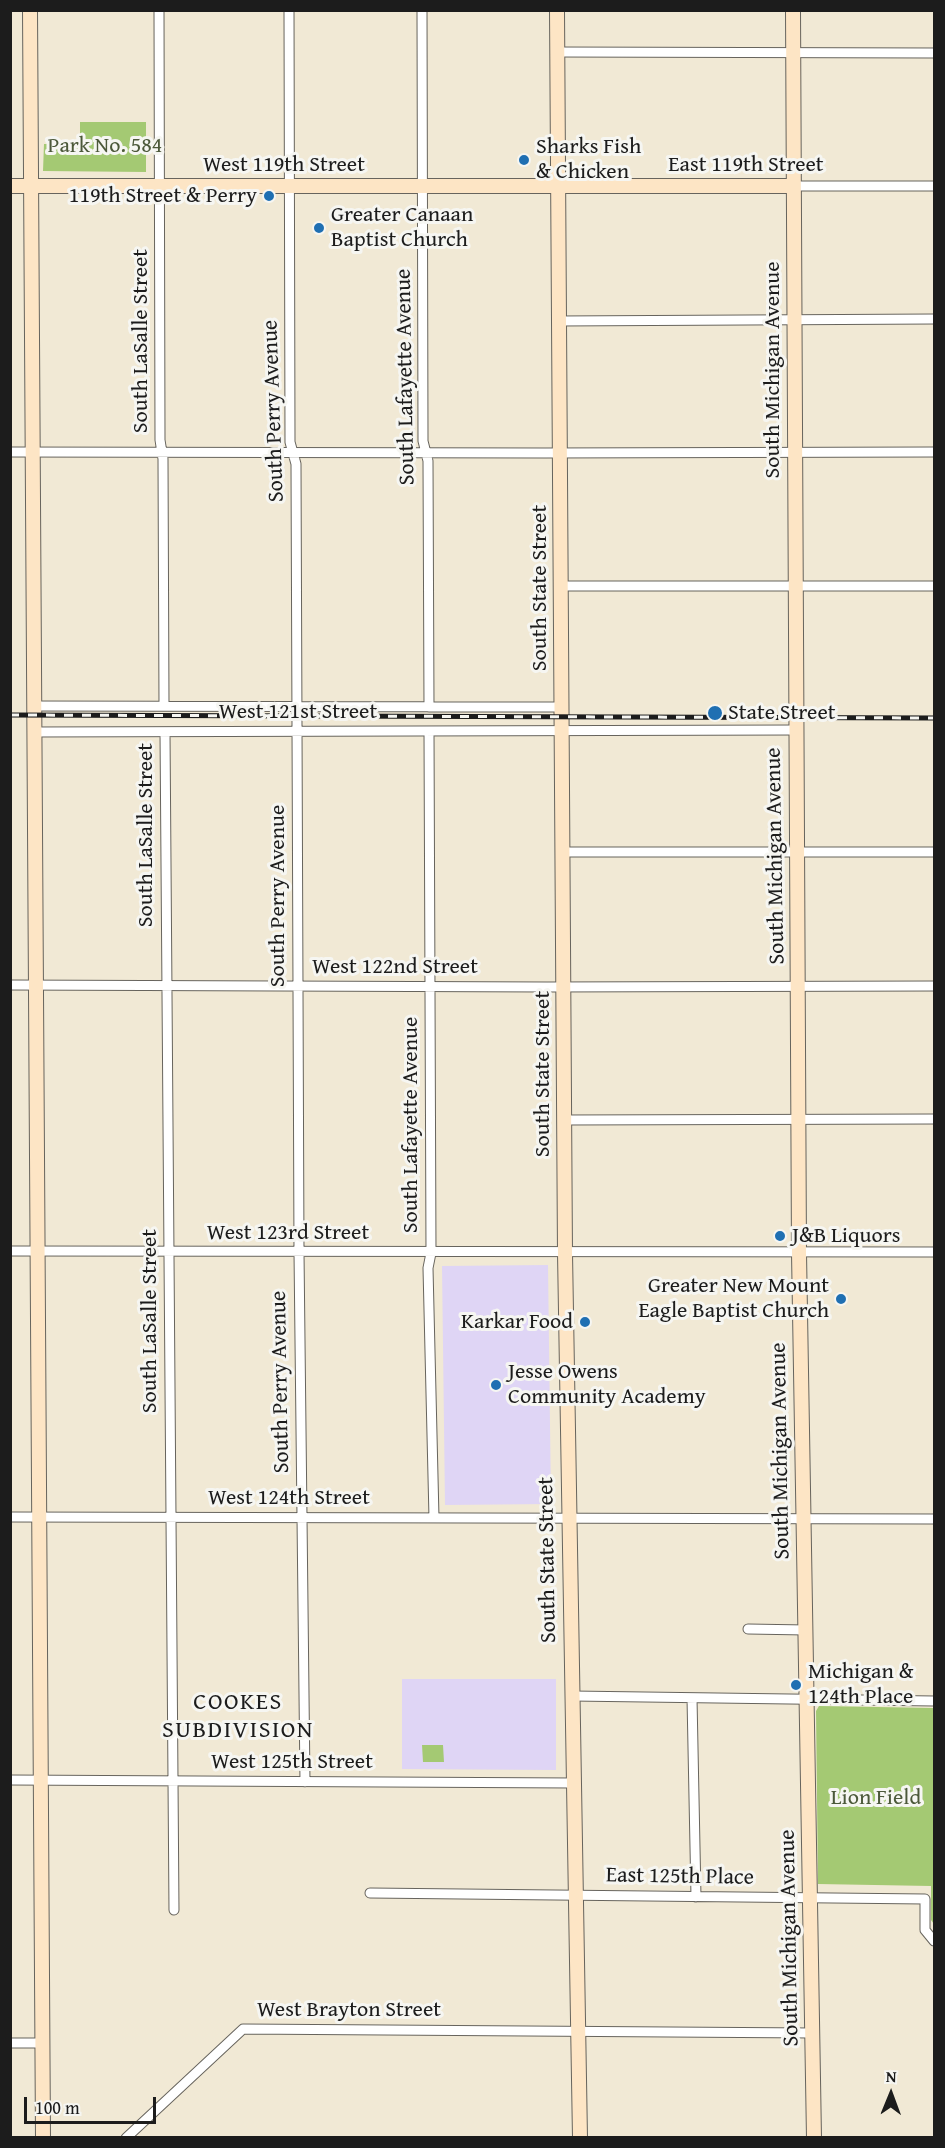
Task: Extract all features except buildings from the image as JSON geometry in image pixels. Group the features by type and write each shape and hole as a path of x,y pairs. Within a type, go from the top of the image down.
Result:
{"street":[{"path":"30,10 43,2138"},
{"name":"South LaSalle Street","path":"159,10 164,706"},
{"name":"South Perry Avenue","path":"289,10 290,442 296,461 299,1252 305,1782"},
{"name":"South Lafayette Avenue","path":"422,10 423,444 428,461 429,707"},
{"name":"South State Street","path":"557,10 565,1253 580,2138"},
{"name":"South Michigan Avenue","path":"793,10 798,1253 814,2138"},
{"path":"557,52 934,53"},
{"name":"West 119th Street","path":"10,186 558,187"},
{"name":"East 119th Street","path":"558,187 934,186"},
{"path":"559,321 934,319"},
{"path":"10,452 934,452"},
{"path":"561,586 934,586"},
{"name":"West 121st Street","path":"33,706 562,707"},
{"name":"West 121st Street","path":"33,732 796,730"},
{"name":"South Lafayette Avenue","path":"429,731 431,1253 428,1268 434,1518"},
{"name":"South LaSalle Street","path":"165,732 174,1910"},
{"path":"562,852 934,852"},
{"name":"West 122nd Street","path":"10,985 934,986"},
{"path":"564,1120 934,1119"},
{"name":"West 123rd Street","path":"10,1251 934,1252"},
{"name":"West 124th Street","path":"10,1517 934,1519"},
{"path":"747,1629 806,1630"},
{"path":"572,1696 934,1701"},
{"path":"692,1698 696,1897"},
{"name":"West 125th Street","path":"10,1780 573,1783"},
{"name":"East 125th Place","path":"370,1893 925,1899 930,1930"},
{"path":"930,1930 934,1941"},
{"name":"West Brayton Street","path":"126,2138 243,2029 812,2033"},
{"path":"10,2043 42,2043"}],"shaded area":[{"name":"Jesse Owens Community Academy","path":"548,1265 551,1504 445,1505 442,1266"},
{"path":"402,1679 556,1679 556,1770 402,1769"}],"green space":[{"name":"Park No. 584","path":"80,122 146,122 146,172 43,171 44,144 80,144"},
{"name":"Lion Field","path":"819,1706 934,1708 934,1924 931,1920 931,1886 818,1884 816,1711"},
{"path":"422,1745 443,1745 444,1762 423,1762"}],"railway":[{"path":"10,715 934,718"}],"place":[{"name":"Sharks Fish & Chicken","path":"524,160"},
{"name":"119th Street & Perry","path":"269,196"},
{"name":"Greater Canaan Baptist Church","path":"319,228"},
{"name":"State Street","path":"715,713"},
{"name":"J&B Liquors","path":"780,1236"},
{"name":"Greater New Mount Eagle Baptist Church","path":"841,1299"},
{"name":"Karkar Food","path":"585,1322"},
{"name":"Jesse Owens Community Academy","path":"496,1385"},
{"name":"Michigan & 124th Place","path":"796,1685"}],"district":[{"name":"COOKES SUBDIVISION","path":"238,1717"}]}
